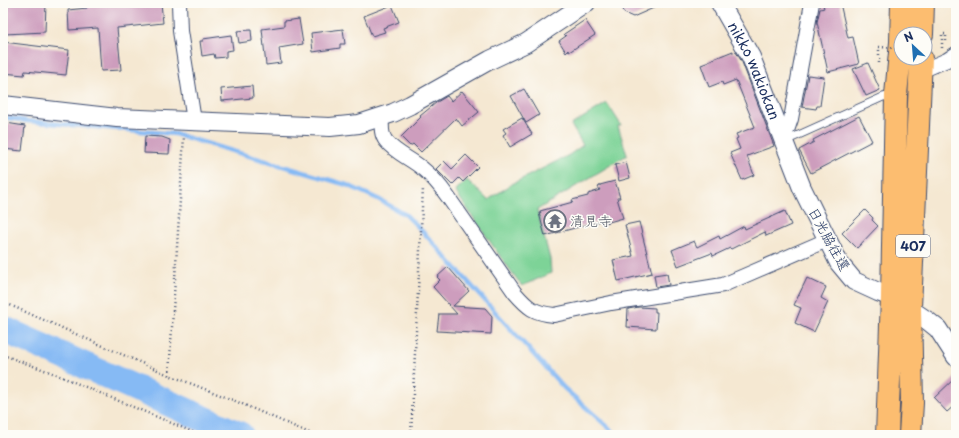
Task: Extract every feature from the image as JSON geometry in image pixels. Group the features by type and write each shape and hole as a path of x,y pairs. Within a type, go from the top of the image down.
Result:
{"highway":[{"name":"407","path":"887,435 892,297 896,95 901,42 902,3"},
{"path":"922,26 923,3"},
{"name":"407","path":"910,435 912,403 910,308 921,66"}],"street":[{"path":"179,3 180,31 190,121"},
{"path":"3,105 117,118 330,127 359,124 393,113 410,105 490,60 526,43 586,3"},
{"name":"nikko wakiokan","path":"720,3 751,57 783,142"},
{"path":"783,142 791,119 812,3"},
{"path":"933,63 947,60 951,51"},
{"path":"382,116 382,134 385,140 395,149 424,169 437,182 515,293 526,306 545,314 554,315 618,302 724,285 827,240"},
{"name":"日光脇往還","path":"783,142 802,188 839,263 854,281 892,297 910,308 938,329 956,357"}],"lane":[{"path":"783,142 883,97 896,95"}],"path":[{"path":"942,49 942,34 946,34 951,51"},
{"path":"880,47 893,48"},
{"path":"169,375 190,121"},
{"path":"411,435 424,169"},
{"path":"3,302 169,375 233,400 314,435"},
{"path":"3,355 50,372 200,435"}],"green space":[{"path":"607,103 621,125 618,126 627,155 537,210 550,259 551,273 522,286 455,191 467,180 488,200 512,184 569,155 583,145 571,125"}],"building":[{"path":"6,3 46,3 45,32 5,34"},
{"path":"86,3 161,3 163,23 117,28 121,70 101,71 98,28 69,30 68,10 87,8"},
{"path":"618,3 665,3 633,17 624,13"},
{"path":"840,3 848,38 853,37 859,64 828,72 817,22 820,9 824,8 823,5"},
{"path":"392,5 399,22 383,28 385,32 372,36 364,16"},
{"path":"299,19 303,44 279,48 281,63 266,65 262,29 284,26 284,21"},
{"path":"585,20 595,35 569,52 568,50 566,52 559,41 566,36 564,34"},
{"path":"343,29 345,44 340,44 340,48 313,52 311,33"},
{"path":"251,30 252,41 239,43 237,31"},
{"path":"231,35 233,50 226,51 226,57 215,58 214,54 202,56 200,41 203,41 203,39"},
{"path":"3,42 69,50 66,75 25,71 24,75 3,73"},
{"path":"733,51 733,53 736,52 742,62 774,146 747,156 754,175 742,180 730,153 740,149 736,139 738,138 736,134 755,127 736,80 723,85 722,82 709,87 701,65"},
{"path":"868,63 880,90 866,96 853,69"},
{"path":"808,75 824,77 820,106 817,106 816,109 802,107"},
{"path":"252,86 253,98 222,101 221,89"},
{"path":"524,89 539,115 526,123 511,96"},
{"path":"462,91 479,112 462,126 456,118 421,152 413,144 410,146 401,137 421,117 420,116 437,102 447,96 451,101"},
{"path":"859,116 872,141 811,173 799,150 814,142 813,140"},
{"path":"522,118 532,134 510,147 503,135 506,133 503,129"},
{"path":"6,123 25,126 22,151 3,149"},
{"path":"145,136 162,137 170,140 169,154 144,153"},
{"path":"466,155 478,167 463,182 459,178 452,185 436,169 444,161 452,169"},
{"path":"626,162 630,178 619,181 615,165"},
{"path":"615,181 620,198 617,198 623,218 602,224 601,221 545,236 539,213 541,213 540,211 573,202 572,200 588,196 588,194 600,190 598,187 600,185"},
{"path":"865,210 878,226 857,248 842,233"},
{"path":"785,211 791,225 766,236 765,232 713,256 712,253 678,266 672,250 694,241 697,247 719,236 720,239 744,226 745,229"},
{"path":"639,222 652,273 618,281 613,260 633,256 625,225"},
{"path":"448,267 469,291 453,306 485,308 492,316 491,334 437,331 439,314 457,314 433,287 440,280 437,277"},
{"path":"667,273 669,285 656,287 654,275"},
{"path":"807,278 826,287 821,298 828,302 814,332 795,323 801,308 794,305"},
{"path":"639,307 655,308 655,312 657,312 656,329 627,327 628,309"},
{"path":"956,377 956,404 947,412 934,398"}],"waterway":[{"path":"3,117 27,121 175,134 347,185 378,199 406,215 564,388 617,435"},
{"path":"3,329 240,435"}],"place":[{"name":"清見寺","path":"555,221"}]}
